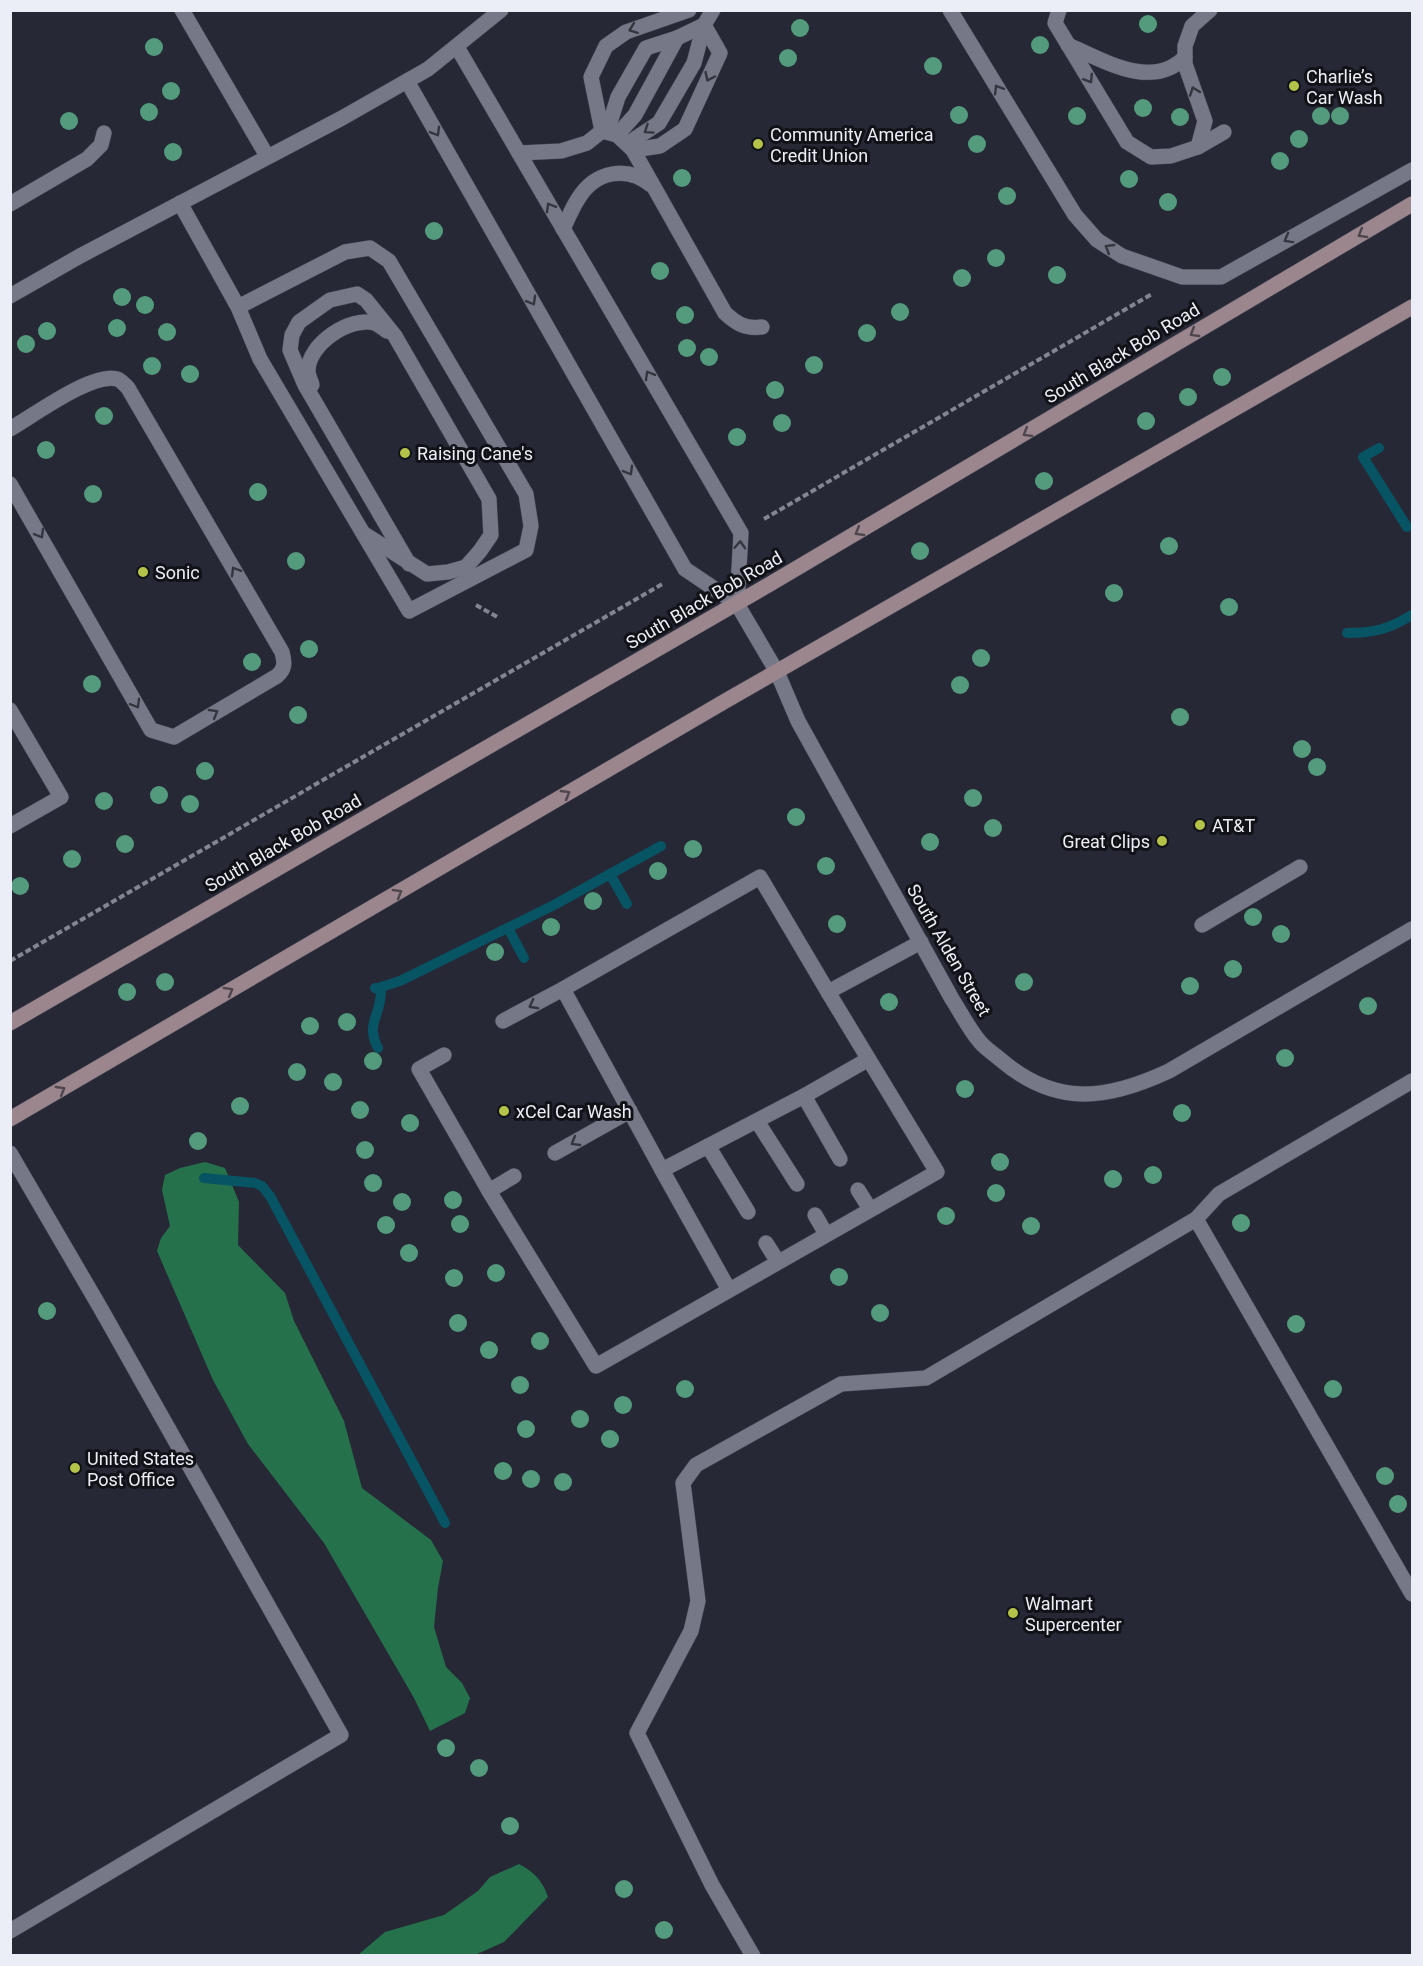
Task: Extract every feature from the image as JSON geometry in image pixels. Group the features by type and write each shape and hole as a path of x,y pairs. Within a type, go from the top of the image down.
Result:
{"main road":[{"name":"South Black Bob Road","path":"10,1023 737,604 1413,204"},
{"path":"10,1119 777,672 1413,307"}],"street":[{"path":"182,10 267,156"},
{"path":"10,296 80,255 342,118 428,69 501,10"},
{"path":"689,10 626,32 606,46 591,77 617,139 652,186 725,313 736,323 748,328 762,327"},
{"path":"519,153 561,151 587,143 617,139 659,123 694,63 704,25 713,10"},
{"path":"950,10 1075,215 1097,240 1122,256 1182,277 1221,277 1413,170"},
{"path":"1045,10 1057,17 1068,45 1127,142 1151,157 1171,156 1198,147 1224,132"},
{"path":"1198,147 1205,122 1185,64 1185,46 1192,26 1210,10"},
{"path":"617,139 660,146 685,129 720,53 704,25"},
{"path":"617,139 618,97 646,48 677,38 704,25"},
{"path":"617,139 635,115 677,38"},
{"path":"1068,45 1129,71 1157,72 1176,67 1185,57"},
{"path":"407,81 685,570 737,604 741,534 457,47"},
{"path":"10,204 87,159 102,145 104,133"},
{"path":"563,229 579,196 596,180 610,173 625,172 642,177 652,186"},
{"path":"180,203 238,307 260,359 409,610 526,550 531,526 526,494 390,261 370,248 345,252 238,307"},
{"path":"362,532 409,564 427,574 466,567 480,551 490,534 489,499 395,336 366,300 357,294 330,300 299,322 292,335 290,350 305,385 409,564"},
{"path":"325,418 308,372 316,348 329,337 358,322 376,323 395,336"},
{"path":"10,429 85,384 102,379 118,379 128,388 282,652 283,671 174,737 151,730 10,484"},
{"name":"South Alden Street","path":"737,604 777,672 798,721 952,999 980,1043 1020,1076 1064,1094 1102,1093 1137,1086 1169,1071 1413,929"},
{"path":"10,710 61,796 10,826"},
{"path":"1202,925 1300,867"},
{"path":"444,1055 419,1069 489,1191 597,1366 937,1172 867,1060 760,877 503,1021"},
{"path":"828,993 921,942"},
{"path":"563,989 729,1290"},
{"path":"662,1170 804,1096 867,1060"},
{"path":"753,1956 712,1885 637,1732 691,1630 698,1601 683,1483 696,1465 841,1384 926,1378 1196,1219 1219,1194 1413,1081"},
{"path":"804,1096 840,1158"},
{"path":"555,1153 630,1111"},
{"path":"757,1121 796,1184"},
{"path":"708,1146 748,1212"},
{"path":"10,1153 341,1735 10,1931"},
{"path":"489,1191 514,1176"},
{"path":"858,1190 870,1209"},
{"path":"815,1215 826,1234"},
{"path":"1196,1219 1333,1460 1413,1594"},
{"path":"766,1243 778,1262"}],"path":[{"path":"777,511 1156,292"},
{"path":"10,961 658,587"}],"green space":[{"path":"205,1162 225,1168 239,1202 238,1245 285,1293 294,1321 344,1421 362,1488 431,1540 443,1561 434,1627 446,1667 462,1683 470,1698 465,1713 430,1731 414,1698 324,1543 248,1444 213,1380 157,1251 161,1238 170,1226 162,1190 165,1175 180,1168"},
{"path":"519,1864 537,1878 548,1897 504,1942 475,1955 358,1955 385,1932 444,1915 478,1891 490,1877"}],"waterway":[{"path":"1379,448 1363,457 1407,527"},
{"path":"1347,633 1381,629 1412,615"},
{"path":"378,988 400,981 554,905 661,846"},
{"path":"610,874 627,904"},
{"path":"508,928 524,958"},
{"path":"375,988 381,991 373,1026 374,1039 378,1048"},
{"path":"204,1178 255,1183 262,1186 270,1196 445,1523"}],"place":[{"name":"Charlie’s Car Wash","path":"1294,86"},
{"name":"Community America Credit Union","path":"758,144"},
{"name":"Raising Cane's","path":"405,453"},
{"name":"Sonic","path":"143,572"},
{"name":"AT&T","path":"1200,825"},
{"name":"Great Clips","path":"1162,841"},
{"name":"xCel Car Wash","path":"504,1111"},
{"name":"United States Post Office","path":"75,1468"},
{"name":"Walmart Supercenter","path":"1013,1613"}]}
